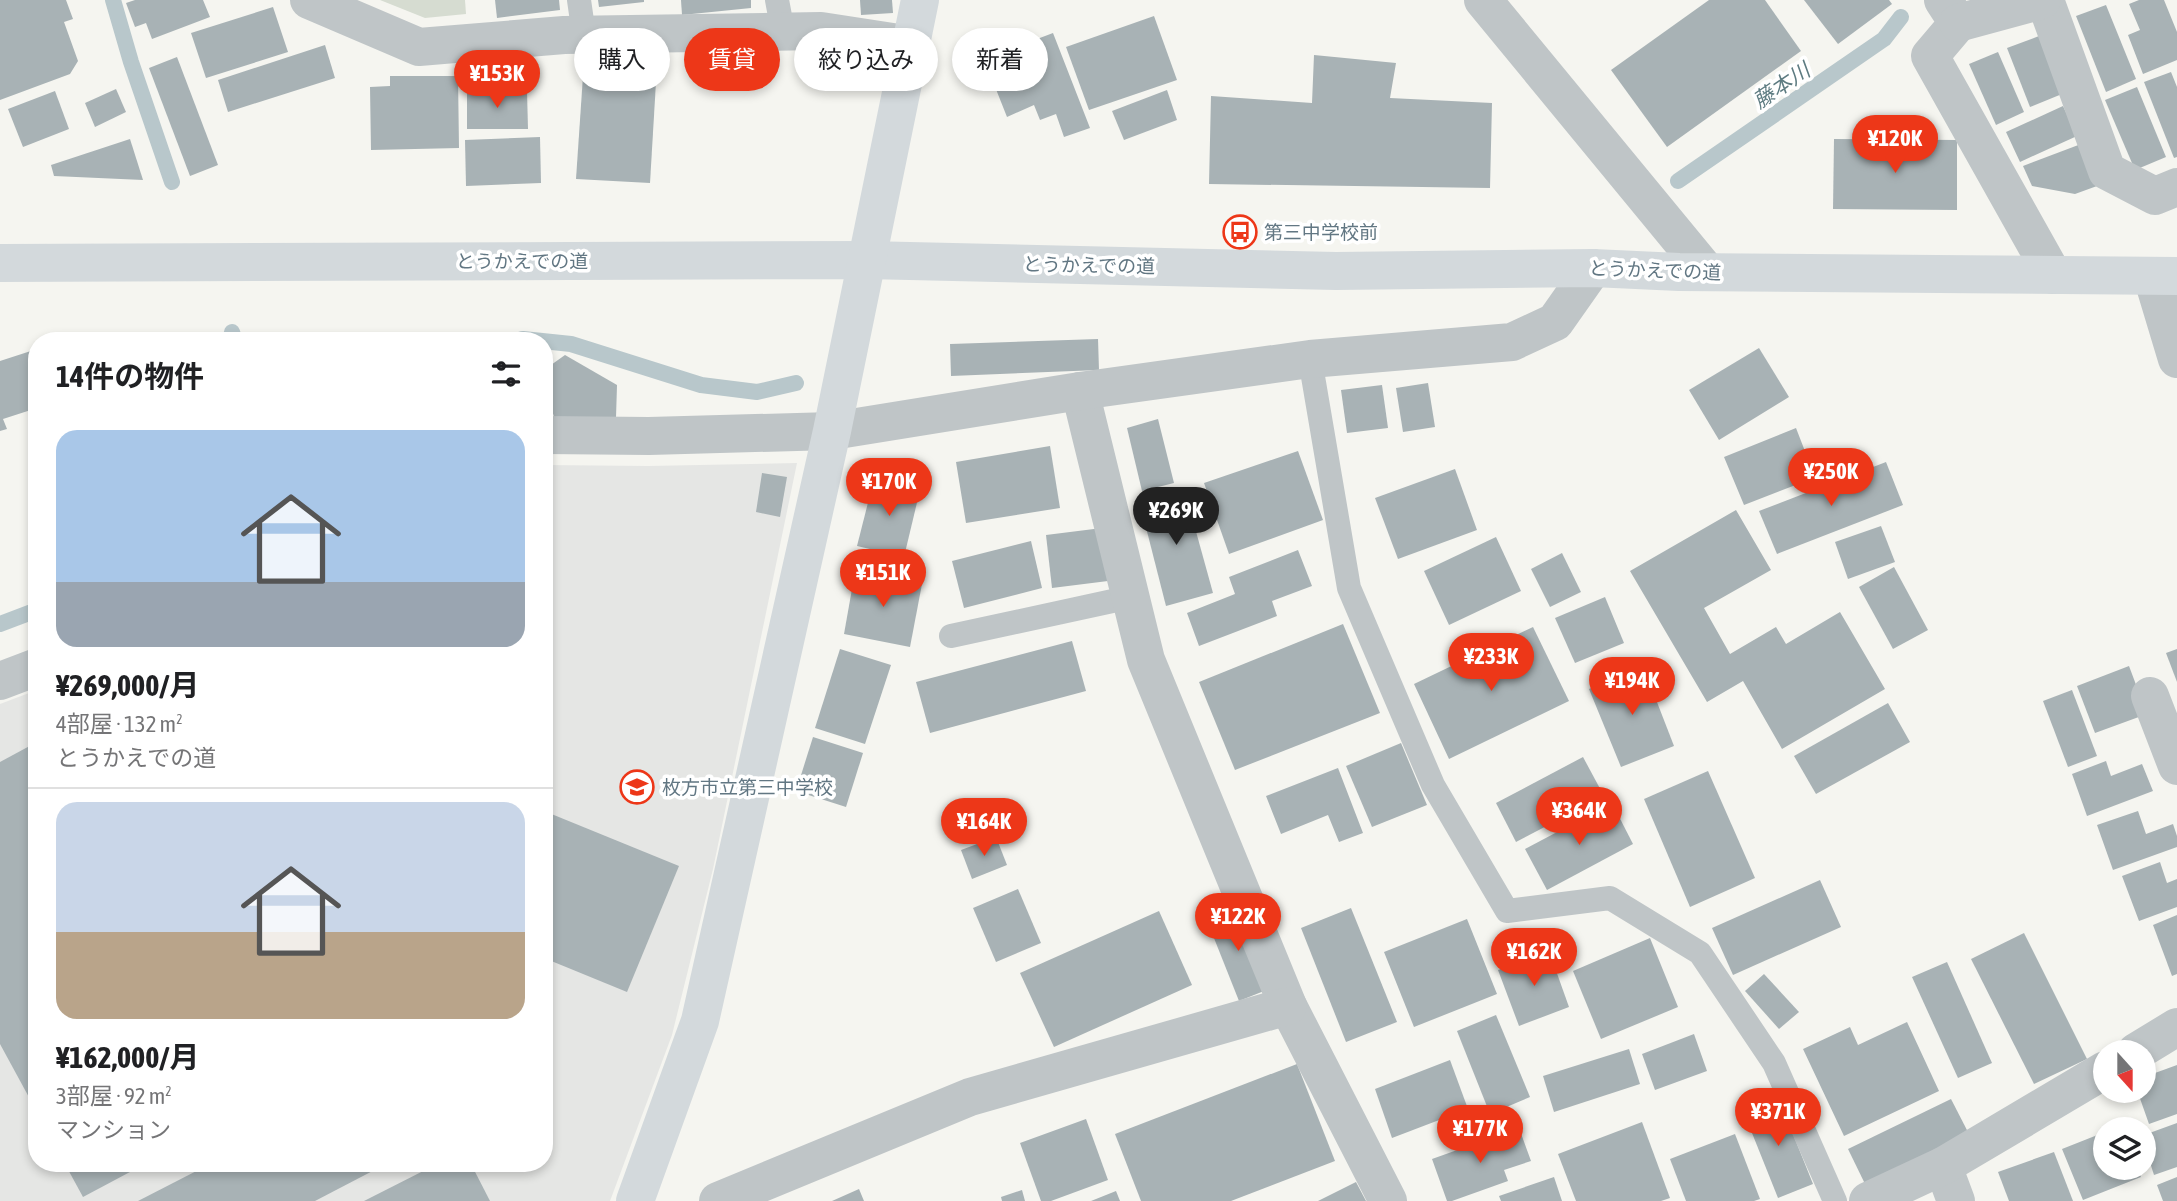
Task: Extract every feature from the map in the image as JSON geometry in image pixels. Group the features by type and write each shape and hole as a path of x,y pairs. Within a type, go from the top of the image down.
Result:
{"street":[{"path":"309,0 419,47 564,35 582,18 780,16 811,28"},
{"path":"915,28 920,0"},
{"path":"1483,0 1707,272"},
{"path":"2053,275 1930,56 1958,8 2043,0 2108,171 2155,196 2177,187"},
{"path":"635,1201 700,1021 832,431 902,91"},
{"name":"とうかえでの道","path":"0,263 866,260 1336,271 1593,268 1707,272 2164,276"},
{"path":"553,435 649,436 832,431 1080,391 1310,359 1512,342 1555,322 1593,268"},
{"path":"2164,276 2177,359"},
{"path":"1080,391 1146,660 1288,1006 1388,1201"},
{"path":"0,681 28,670"},
{"path":"2150,696 2177,766"},
{"path":"718,1201 970,1097 1288,1006"},
{"path":"2156,1040 2177,1027"},
{"path":"1868,1201 1950,1184 2093,1079"}],"lane":[{"path":"1310,359 1349,588 1433,785 1507,911 1609,898 1700,953 1774,1063 1835,1201"},
{"path":"951,636 1131,597"}],"shaded area":[{"path":"380,0 465,0 466,14 425,18"},
{"name":"枚方市立第三中学校","path":"797,463 713,869 672,1035 610,1201 0,1201 0,704 28,693 28,1172 553,1172 553,465"}],"building":[{"path":"0,0 66,0 73,19 64,22 78,61 70,74 0,100"},
{"path":"135,0 203,0 210,17 152,39 146,23 135,27 126,3"},
{"path":"495,0 559,0 560,10 497,18"},
{"path":"598,0 644,0 644,2 599,7"},
{"path":"681,0 751,0 751,8 682,15"},
{"path":"860,0 892,0 893,13 861,15"},
{"path":"1709,0 1765,0 1801,51 1667,147 1611,70"},
{"path":"1804,0 1889,0 1892,4 1838,44"},
{"path":"2139,0 2164,0 2177,32 2177,60 2143,74 2128,35 2140,30 2129,4"},
{"path":"2106,5 2136,79 2106,92 2076,16"},
{"path":"273,7 288,52 206,78 191,33"},
{"path":"1154,16 1177,80 1089,110 1066,47"},
{"path":"1053,33 1090,128 1064,137 1056,114 1040,120 1034,105 1007,117 997,91 1048,91 1048,35"},
{"path":"2039,36 2062,94 2030,107 2007,48"},
{"path":"325,45 335,78 228,112 218,80"},
{"path":"1998,52 2024,112 1996,125 1969,64"},
{"path":"1314,55 1396,63 1390,98 1492,103 1490,188 1209,184 1211,96 1312,103"},
{"path":"177,57 218,165 190,176 149,68"},
{"path":"2171,72 2177,87 2177,157 2174,158 2144,82"},
{"path":"390,76 458,76 459,148 371,150 370,87 390,86"},
{"path":"2137,87 2166,157 2135,170 2105,100"},
{"path":"116,89 126,112 95,127 85,103"},
{"path":"1167,90 1177,120 1124,140 1112,111"},
{"path":"55,91 69,129 23,147 8,109"},
{"path":"527,91 528,129 467,129 467,92"},
{"path":"582,91 655,91 650,183 576,179"},
{"path":"2063,106 2077,136 2020,162 2006,132"},
{"path":"540,137 541,183 466,186 465,140"},
{"path":"130,139 143,180 54,176 51,165"},
{"path":"1834,139 1957,140 1957,210 1833,209"},
{"path":"2081,144 2097,186 2075,194 2032,186 2023,166"},
{"path":"1098,339 1099,370 951,376 950,344"},
{"path":"1759,348 1789,397 1719,440 1689,390"},
{"path":"28,352 28,411 3,419 7,429 0,431 0,361"},
{"path":"565,355 617,385 616,418 554,417 553,364"},
{"path":"1428,383 1435,427 1403,432 1396,388"},
{"path":"1382,385 1388,428 1347,433 1341,390"},
{"path":"1158,419 1174,483 1142,491 1127,428"},
{"path":"1796,428 1808,459 1825,452 1832,471 1744,505 1724,457"},
{"path":"1050,446 1060,508 966,523 956,462"},
{"path":"1298,451 1323,520 1229,554 1204,483"},
{"path":"1886,462 1903,505 1777,554 1759,511"},
{"path":"1455,469 1477,530 1398,559 1375,498"},
{"path":"762,473 787,477 780,517 756,512"},
{"path":"874,479 920,490 904,557 857,546"},
{"path":"1184,488 1213,593 1166,606 1139,500"},
{"path":"1736,510 1771,570 1704,608 1730,654 1776,627 1786,644 1840,612 1885,689 1782,749 1743,681 1707,702 1630,571"},
{"path":"1881,526 1895,562 1848,579 1835,542"},
{"path":"1102,528 1108,581 1052,588 1046,535"},
{"path":"1496,537 1521,591 1449,625 1424,571"},
{"path":"1031,541 1042,588 964,608 952,561"},
{"path":"1298,550 1312,586 1272,601 1277,616 1199,646 1187,613 1235,594 1229,577"},
{"path":"1562,553 1581,592 1550,607 1531,569"},
{"path":"1894,567 1928,630 1893,649 1859,587"},
{"path":"855,572 922,584 910,647 844,634"},
{"path":"1605,597 1624,643 1575,663 1555,618"},
{"path":"1343,624 1380,713 1235,770 1199,682"},
{"path":"1533,627 1569,701 1449,759 1414,684"},
{"path":"1072,641 1086,691 930,733 916,682"},
{"path":"840,649 891,665 865,744 815,728"},
{"path":"2177,649 2177,682 2166,653"},
{"path":"1643,666 1674,746 1621,767 1589,689"},
{"path":"2129,666 2147,714 2095,733 2077,686"},
{"path":"2072,690 2097,756 2068,767 2043,701"},
{"path":"1888,703 1910,742 1816,794 1794,756"},
{"path":"813,737 863,753 846,807 796,791"},
{"path":"1401,743 1427,805 1372,827 1346,766"},
{"path":"28,747 28,1095 0,1044 0,762"},
{"path":"1583,757 1604,796 1516,842 1496,803"},
{"path":"2106,761 2111,776 2142,764 2153,791 2087,816 2072,774"},
{"path":"1338,768 1363,833 1339,842 1328,815 1281,834 1266,796"},
{"path":"1708,771 1755,878 1690,907 1644,799"},
{"path":"1612,803 1633,844 1547,890 1525,849"},
{"path":"2138,811 2146,834 2173,824 2177,847 2113,870 2097,825"},
{"path":"553,815 679,866 627,992 553,962"},
{"path":"996,837 1007,865 972,879 961,850"},
{"path":"2160,862 2167,883 2177,879 2177,907 2139,921 2122,876"},
{"path":"1820,880 1841,927 1733,975 1712,928"},
{"path":"1018,889 1041,943 996,962 973,908"},
{"path":"1236,906 1269,989 1239,1001 1206,918"},
{"path":"1351,908 1397,1022 1346,1042 1301,928"},
{"path":"1159,911 1192,985 1054,1047 1020,973"},
{"path":"2177,915 2177,974 2172,976 2153,925"},
{"path":"1467,919 1497,994 1414,1027 1384,952"},
{"path":"2024,933 2087,1059 2034,1084 1971,959"},
{"path":"1650,938 1678,1007 1601,1039 1573,971"},
{"path":"1549,951 1569,1007 1519,1026 1498,970"},
{"path":"1947,962 1992,1063 1958,1078 1912,977"},
{"path":"1764,974 1799,1012 1779,1029 1745,991"},
{"path":"1496,1015 1530,1097 1490,1114 1457,1031"},
{"path":"1907,1022 1939,1091 1844,1136 1803,1049 1850,1027 1858,1045"},
{"path":"1694,1034 1707,1071 1655,1090 1642,1054"},
{"path":"1629,1049 1640,1084 1554,1112 1543,1076"},
{"path":"1450,1060 1468,1109 1392,1138 1375,1089"},
{"path":"1297,1064 1335,1161 1231,1201 1141,1201 1115,1134"},
{"path":"2177,1065 2177,1114 2156,1122 2156,1117 2147,1117 2142,1103 2156,1103 2156,1073"},
{"path":"1779,1099 1813,1184 1778,1198 1744,1113"},
{"path":"1951,1099 1970,1136 1867,1188 1848,1149"},
{"path":"1086,1119 1108,1180 1051,1201 1041,1201 1020,1143"},
{"path":"1642,1122 1670,1198 1661,1201 1576,1201 1558,1154"},
{"path":"2177,1123 2177,1167 2156,1174 2156,1131"},
{"path":"1519,1128 1531,1161 1504,1170 1508,1181 1447,1201 1432,1159"},
{"path":"1735,1134 1760,1199 1686,1201 1670,1159"},
{"path":"2093,1137 2093,1180 2133,1180 2083,1200 2062,1149"},
{"path":"2054,1152 2073,1201 2009,1201 1998,1172"},
{"path":"69,1172 130,1172 83,1197"},
{"path":"194,1172 371,1172 315,1201 138,1201"},
{"path":"421,1172 475,1172 490,1201 364,1201"},
{"path":"1554,1177 1562,1201 1501,1201 1499,1196"},
{"path":"2177,1177 2177,1201 2163,1201 2157,1185"},
{"path":"1356,1182 1366,1201 1318,1201"},
{"path":"859,1189 864,1201 832,1201"},
{"path":"1022,1190 1025,1201 1002,1201 1001,1197"},
{"path":"1116,1191 1120,1201 1091,1201"}],"waterway":[{"path":"113,0 172,182"},
{"name":"藤本川","path":"1678,181 1884,39 1901,17"},
{"path":"553,342 571,344 701,385 757,392 796,383"},
{"path":"0,624 28,613"}],"place":[{"name":"第三中学校前","path":"1240,232"},
{"name":"枚方市立第三中学校","path":"637,787"}]}
